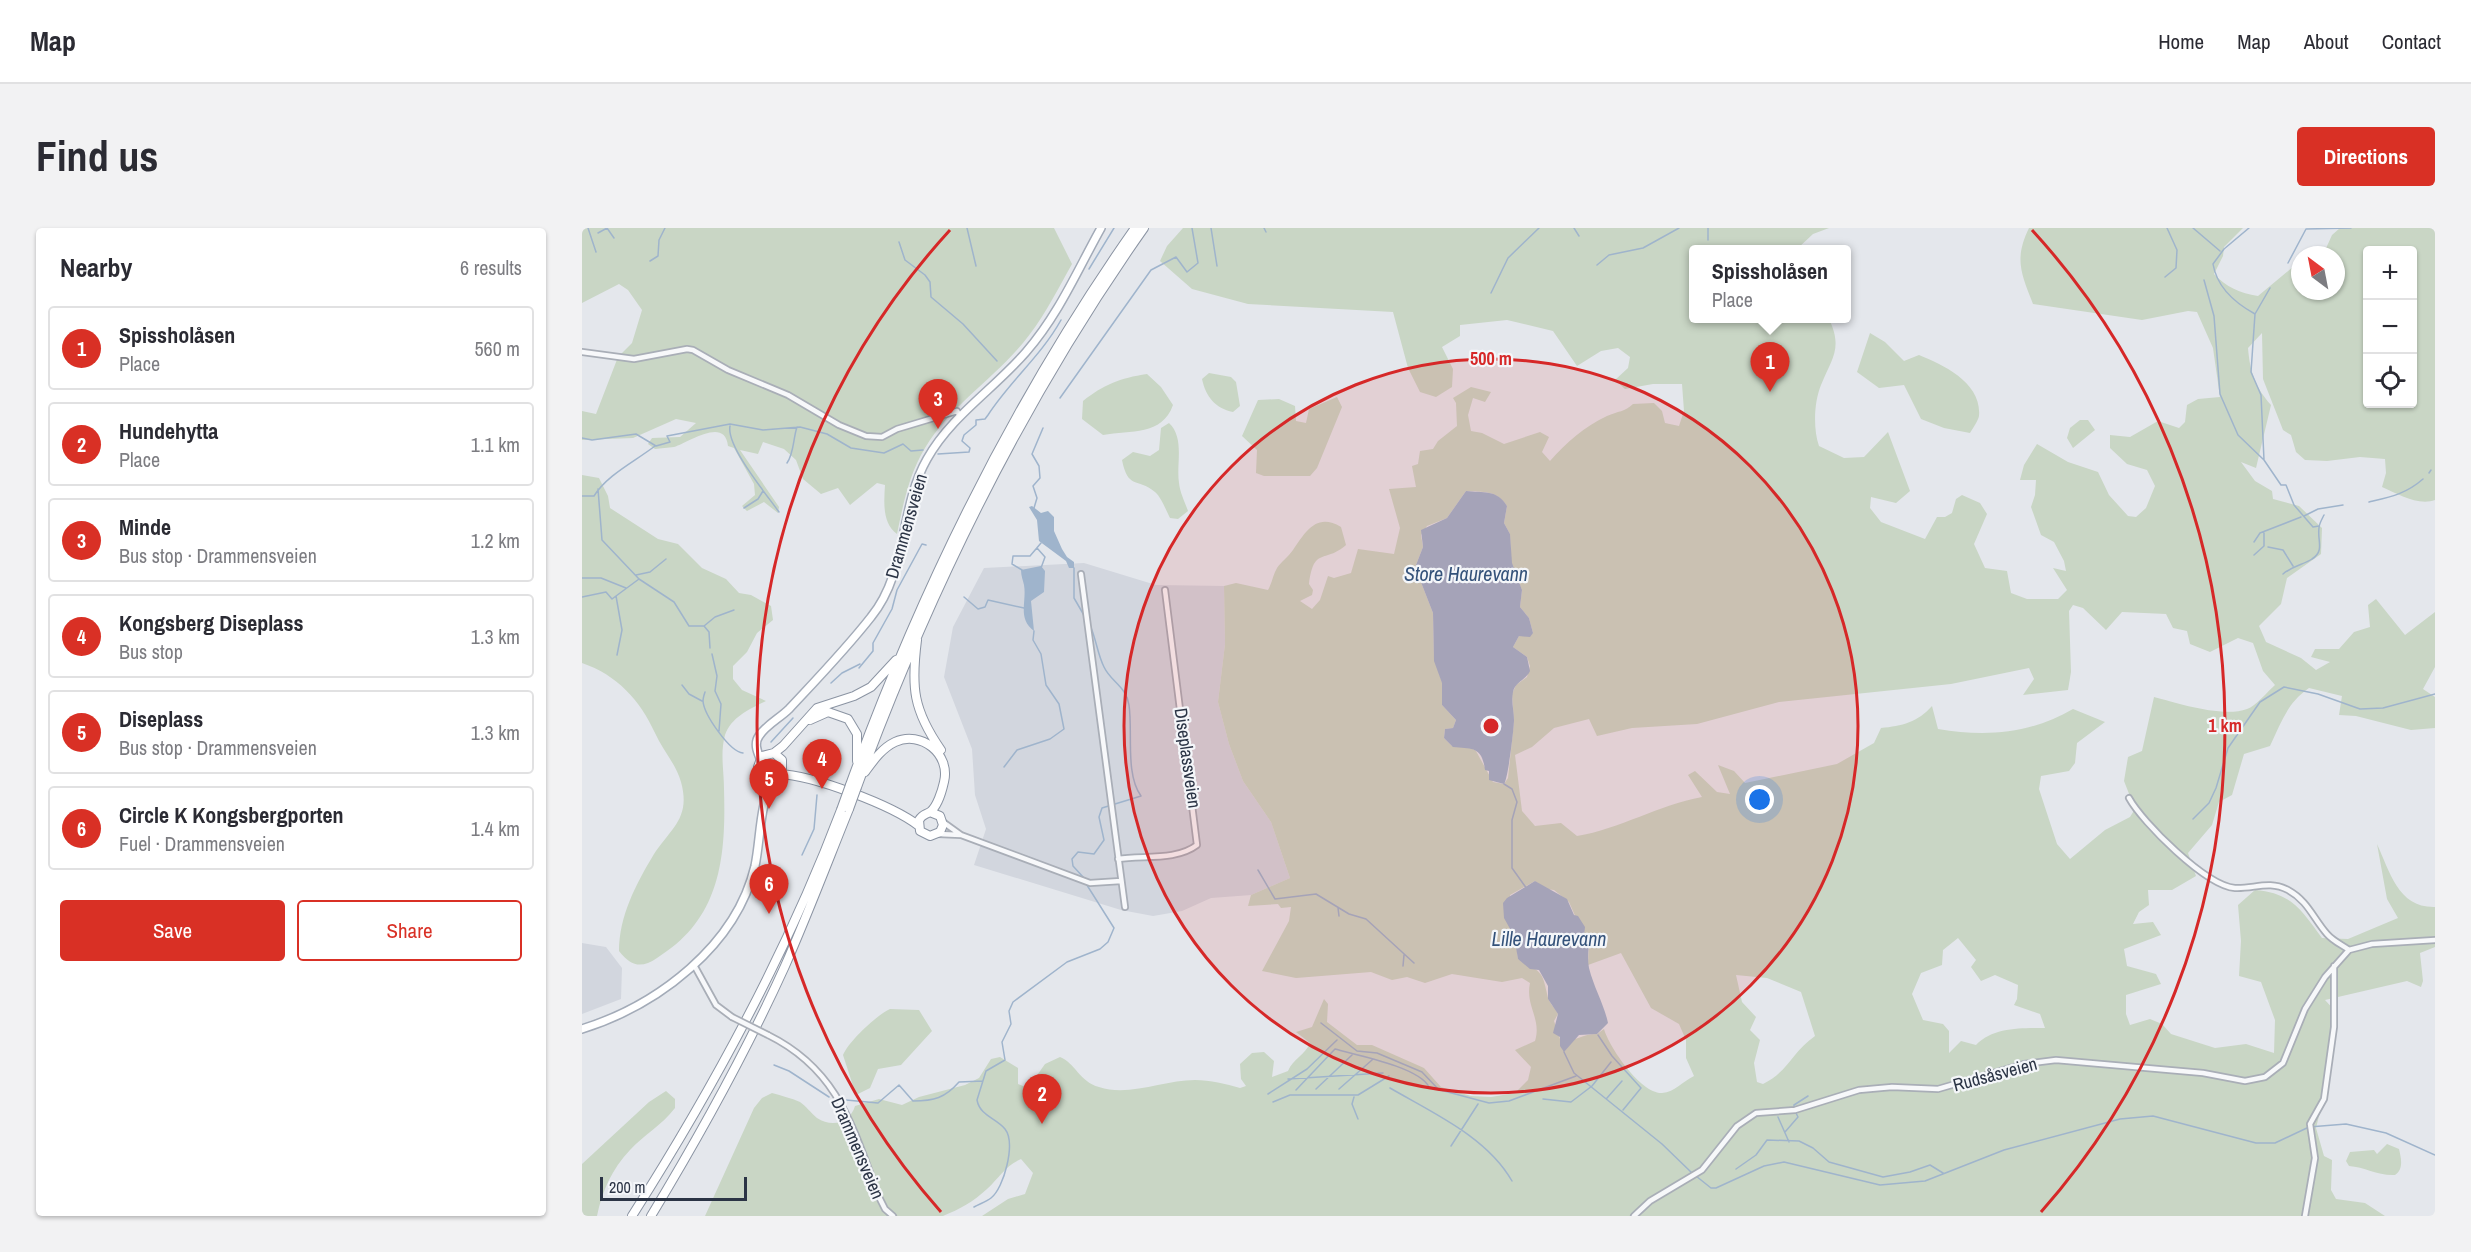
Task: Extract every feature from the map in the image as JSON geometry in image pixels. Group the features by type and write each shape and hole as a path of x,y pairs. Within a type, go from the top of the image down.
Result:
{"highway":[{"path":"856,768 900,654 955,533 1008,431 1076,317 1135,228"},
{"path":"861,778 919,629 954,551 1015,434 1082,321 1144,228"},
{"path":"900,654 871,687 854,696 817,708 767,755 758,767 763,775 799,776 902,813 919,826 925,835 938,834 949,773 946,760 925,725 915,700 913,675 919,629"},
{"path":"651,1216 720,1097 801,930 854,786 857,739 854,726 843,716 830,712 817,715 807,722 789,745 777,775"},
{"path":"854,786 881,753 895,742 907,739 925,742 938,753 945,772 943,787 919,826"},
{"path":"767,755 782,762 799,776"},
{"path":"632,1216 697,1110 744,1026 844,811"},
{"path":"902,813 926,813 942,819"}],"main road":[{"name":"Drammensveien","path":"767,755 760,743 764,730 804,692 863,628 881,602 896,565 922,470 937,443 958,414 1018,361 1068,293 1101,228"},
{"path":"582,1029 633,1007 694,964 724,932 744,898 755,865 766,795 763,775"},
{"path":"766,795 777,775"}],"street":[{"path":"582,352 634,359 687,349 812,407 856,433 874,438 958,414"},
{"path":"1081,574 1125,907"},
{"name":"Diseplassveien","path":"1118,859 1176,853 1190,850 1197,845 1165,590"},
{"path":"2128,798 2158,836 2209,876 2232,888 2262,884 2286,889 2305,902 2327,934 2349,951 2372,944 2435,940"},
{"path":"942,819 962,836"},
{"path":"938,834 962,836 1090,883 1121,881"},
{"name":"Rudsåsveien","path":"1634,1216 1650,1201 1702,1170 1737,1126 1756,1113 1795,1110 1859,1090 1883,1087 1938,1089 2024,1064 2056,1060 2203,1073 2245,1081 2265,1077 2277,1070 2286,1058 2305,1009 2334,966 2349,951"},
{"name":"Drammensveien","path":"694,964 716,1005 732,1017 802,1055 831,1085 848,1115 879,1197 885,1209 893,1216"},
{"path":"2305,1216 2315,1158 2310,1124 2324,1099 2334,1028 2334,966"}],"shaded area":[{"path":"1084,563 1156,585 1224,586 1225,644 1218,702 1229,744 1243,781 1271,822 1290,878 1251,895 1211,898 1182,911 1153,916 1121,910 974,865 986,829 975,795 972,749 944,677 953,627 984,568"},
{"path":"582,943 606,947 622,968 621,999 582,1014"}],"green space":[{"path":"582,228 1054,228 1072,264 1030,334 1018,349 948,417 925,448 911,479 897,534 886,518 885,485 877,483 850,505 838,488 821,494 803,479 796,460 784,449 763,442 758,454 740,450 779,507 778,513 764,502 747,511 742,506 755,495 754,484 734,448 728,446 725,437 720,433 705,434 674,447 655,449 648,444 652,438 680,437 696,423 676,419 633,438 582,440 582,411 596,414 618,357 632,343 642,310 628,290 619,284 582,303"},
{"path":"1183,228 1829,228 1813,234 1801,245 1689,245 1689,323 1831,323 1836,346 1817,399 1815,424 1817,439 1819,446 1844,458 1864,457 1888,432 1910,491 1896,503 1871,497 1870,508 1881,522 1925,539 1937,517 1945,517 1952,513 1956,499 1962,495 1980,503 1987,514 1974,544 1985,568 2007,571 2011,593 2027,599 2058,599 2067,590 2053,568 2066,571 2064,561 2054,542 2041,535 2031,507 2036,480 2020,480 2024,465 2037,444 2068,462 2098,472 2109,495 2128,516 2136,517 2146,508 2155,486 2147,470 2127,464 2110,448 2110,435 2130,437 2158,421 2179,428 2185,422 2187,405 2198,399 2220,397 2213,348 2197,312 2188,311 2142,320 2033,304 2021,266 2024,239 2029,228 2243,228 2224,247 2223,256 2214,274 2223,282 2234,289 2258,296 2291,268 2291,300 2345,300 2345,246 2327,246 2332,235 2340,228 2435,228 2435,500 2415,500 2382,487 2386,473 2385,459 2360,457 2327,461 2305,460 2296,452 2291,435 2283,430 2263,379 2262,333 2248,348 2249,357 2257,385 2271,405 2256,468 2241,462 2255,481 2272,491 2273,499 2299,506 2322,528 2321,554 2287,578 2281,604 2259,626 2266,642 2301,658 2316,670 2330,662 2311,657 2315,649 2339,649 2354,632 2370,627 2368,605 2376,599 2405,635 2435,612 2435,667 2423,689 2435,697 2435,728 2411,730 2356,716 2339,715 2342,696 2309,688 2290,707 2270,746 2244,754 2232,795 2219,802 2212,825 2188,853 2196,876 2172,890 2148,890 2149,905 2139,912 2133,924 2153,922 2161,935 2124,949 2127,966 2156,974 2161,984 2126,995 2126,1014 2130,1025 2150,1019 2162,1024 2171,1034 2215,1048 2246,1044 2274,1053 2275,1020 2261,982 2239,976 2241,941 2238,905 2255,890 2278,895 2287,899 2301,911 2322,938 2348,939 2398,918 2387,899 2377,844 2391,877 2404,895 2412,902 2422,906 2435,907 2435,947 2420,953 2423,981 2421,987 2407,981 2325,1000 2338,1014 2334,1027 2327,1084 2316,1128 2324,1156 2332,1160 2331,1190 2336,1199 2365,1203 2385,1216 982,1216 1008,1199 1025,1194 1033,1173 1021,1159 1007,1168 977,1198 943,1216 705,1216 754,1108 762,1098 772,1093 800,1102 817,1118 834,1123 845,1120 853,1112 855,1106 879,1099 902,1105 919,1097 965,1085 979,1078 991,1059 1000,1057 1018,1068 1018,1084 1028,1088 1045,1064 1060,1057 1092,1085 1110,1090 1134,1089 1195,1080 1212,1081 1240,1088 1246,1086 1241,1079 1240,1064 1252,1053 1264,1052 1274,1061 1272,1077 1288,1071 1310,1043 1296,1032 1312,1027 1324,999 1328,1004 1327,1022 1357,1045 1372,1045 1424,1068 1441,1087 1471,1096 1491,1097 1515,1093 1528,1080 1531,1067 1515,1050 1535,1041 1537,1033 1530,999 1530,983 1522,978 1502,982 1452,974 1425,983 1407,977 1392,980 1371,972 1296,978 1262,971 1289,921 1291,907 1281,908 1278,904 1248,906 1251,895 1290,878 1271,822 1243,781 1229,744 1218,702 1225,644 1224,586 1236,583 1268,590 1277,568 1307,531 1318,523 1332,523 1341,527 1346,545 1332,554 1321,557 1314,565 1309,584 1313,590 1312,595 1300,601 1312,609 1320,600 1328,576 1334,578 1351,573 1358,549 1394,554 1400,528 1389,489 1416,487 1412,466 1418,464 1420,451 1433,449 1438,441 1457,426 1456,403 1453,398 1471,387 1491,392 1485,402 1473,398 1468,415 1471,431 1482,433 1504,444 1540,432 1549,437 1542,452 1550,461 1583,430 1633,404 1654,403 1662,411 1665,423 1679,426 1684,411 1682,384 1653,384 1625,389 1615,380 1628,368 1630,357 1618,348 1601,351 1577,366 1553,331 1507,320 1460,325 1460,336 1442,347 1453,369 1452,387 1436,397 1420,392 1408,368 1393,312 1248,304 1192,289 1160,261 1167,246","holes":["1466,491 1494,494 1507,506 1504,523 1510,534 1511,563 1522,590 1520,607 1529,618 1533,633 1519,636 1513,647 1527,657 1530,666 1527,677 1516,685 1512,694 1514,722 1508,778 1504,784 1493,782 1476,751 1469,746 1452,746 1444,738 1445,729 1453,728 1456,720 1442,705 1442,682 1434,658 1433,613 1416,565 1423,547 1421,535 1427,526 1447,518","2073,605 2083,608 2106,630 2122,612 2166,614 2173,628 2187,631 2190,644 2210,652 2238,638 2253,643 2263,671 2275,685 2254,705 2237,711 2200,709 2154,697 2142,751 2128,757 2124,781 2135,809 2130,817 2105,830 2070,859 2057,844 2039,789 2041,776 2069,771 2075,763 2077,743 2105,722 2073,709 2041,724 2007,731 1973,733 1938,729 1932,706 1921,716 1909,722 1881,728 1874,743 1837,764 1745,783 1734,771 1718,765 1730,794 1717,792 1695,771 1688,775 1702,797 1670,805 1593,833 1577,836 1561,823 1535,826 1522,811 1515,755 1532,747 1554,728 1589,719 1597,736 1632,728 1697,724 1779,702 1951,684 2029,668 2034,679 2023,695 2068,690 2071,672 2069,611","1535,881 1546,889 1554,890 1569,902 1584,936 1589,938 1588,965 1621,953 1651,1008 1679,1024 1686,1040 1686,1058 1694,1076 1671,1091 1662,1093 1654,1091 1645,1086 1627,1068 1612,1047 1604,1029 1597,1034 1561,1042 1554,1021 1558,1014 1549,1000 1542,977 1537,970 1518,959 1510,895","1958,938 1976,960 1971,967 1981,981 1995,975 2018,985 2014,1005 2040,1014 2045,1028 1999,1032 1976,1045 1961,1041 1949,1053 1949,1031 1943,1024 1923,1020 1912,994 1921,973 1942,965 1943,950","1736,975 1767,978 1801,992 1815,1036 1778,1074 1763,1084 1757,1082 1754,1063 1760,1040 1750,1030 1756,1017 1742,1002"]},
{"path":"1870,333 1885,342 1904,361 1919,355 1950,370 1968,385 1978,404 1979,416 1970,433 1944,428 1921,419 1904,385 1879,388 1857,372"},
{"path":"1209,373 1231,377 1236,382 1240,406 1233,412 1221,408 1212,401 1202,379"},
{"path":"1147,374 1161,387 1173,405 1161,422 1144,430 1103,435 1082,419 1083,401 1090,395 1112,383"},
{"path":"1337,397 1342,407 1317,468 1310,476 1264,476 1256,473 1257,450 1242,436 1258,400 1279,399 1295,406 1296,421 1306,423 1309,409"},
{"path":"2080,420 2088,420 2095,430 2073,448 2067,438 2070,428"},
{"path":"1169,423 1177,436 1179,483 1188,511 1178,519 1170,518 1155,492 1127,476 1122,460 1133,452 1150,456 1159,450 1161,428"},
{"path":"582,475 599,478 608,496 610,508 658,539 678,544 702,568 726,579 739,593 751,595 771,606 773,620 757,633 747,652 733,666 733,679 742,690 766,701 737,718 725,735 722,755 724,814 721,862 707,905 695,925 678,942 657,958 641,965 632,963 619,951 622,925 641,877 654,854 678,822 683,805 683,794 676,769 635,700 606,674 582,663"},
{"path":"890,1009 919,1010 932,1031 901,1065 878,1069 870,1088 856,1095 843,1055 864,1029"},
{"path":"666,1091 675,1099 675,1108 635,1145 618,1165 605,1189 597,1216 582,1216 582,1164 649,1102"},
{"path":"2387,1144 2399,1149 2401,1167 2395,1175 2349,1166 2346,1161 2350,1152 2374,1150 2377,1154"}],"water":[{"name":"Store Haurevann","path":"1466,491 1494,494 1507,506 1504,523 1510,534 1512,563 1522,590 1520,607 1529,618 1533,633 1530,637 1519,636 1513,647 1527,657 1530,671 1513,692 1513,733 1504,784 1489,780 1489,771 1485,770 1479,753 1471,749 1453,747 1444,738 1445,729 1453,728 1456,720 1442,705 1442,683 1434,661 1433,613 1416,565 1423,547 1421,530 1447,518"},
{"path":"1032,506 1041,513 1048,511 1054,517 1054,531 1067,557 1074,562 1074,568 1069,568 1066,561 1039,541 1037,520 1029,507"},
{"path":"1041,566 1045,571 1044,592 1031,601 1034,631 1024,615 1025,591 1021,570"},
{"name":"Lille Haurevann","path":"1535,881 1567,899 1574,915 1578,916 1585,927 1584,936 1589,938 1589,968 1608,1023 1597,1034 1579,1035 1564,1052 1560,1046 1560,1037 1553,1033 1558,1014 1548,999 1548,986 1539,970 1530,969 1518,959 1514,936 1504,918 1503,903 1507,898"}],"waterway":[{"path":"588,228 596,252"},
{"path":"607,228 614,238"},
{"path":"598,233 607,228"},
{"path":"650,261 658,256 659,240 665,228"},
{"path":"967,228 976,266"},
{"path":"1089,269 1114,228"},
{"path":"1060,398 1151,270 1176,257 1187,272 1198,263 1192,228"},
{"path":"1211,228 1217,266"},
{"path":"1264,228 1266,232"},
{"path":"1491,293 1508,258 1539,228"},
{"path":"1574,228 1579,236"},
{"path":"1597,265 1609,255 1643,248 1679,228"},
{"path":"1708,228 1708,240"},
{"path":"2165,277 2176,268 2177,250 2167,228"},
{"path":"2193,228 2220,251"},
{"path":"2249,228 2224,249 2213,264 2218,280 2228,294 2255,314"},
{"path":"2288,263 2306,229 2351,228"},
{"path":"899,242 905,260 925,275 930,282 931,297 963,324 997,361"},
{"path":"2204,280 2214,316 2220,394 2238,435 2264,460"},
{"path":"2270,288 2255,314 2251,372 2261,395 2264,460 2281,485 2286,485 2294,505 2313,527 2319,526"},
{"path":"938,454 969,452 970,448 962,441 964,435 976,425 976,420 985,419 1061,320"},
{"path":"582,438 592,440 636,434 656,446 670,442 667,436 730,424 763,430 800,427 827,434 851,448 884,453 903,444 911,451 923,450"},
{"path":"730,426 730,435 741,458 779,512"},
{"path":"787,463 797,427"},
{"path":"1034,508 1037,498 1033,486 1040,478 1039,466 1032,454 1043,428"},
{"path":"582,496 594,496 613,475 655,446"},
{"path":"2369,502 2404,492 2423,479"},
{"path":"598,489 602,540 639,579 674,602 689,626 704,626 709,632 710,648"},
{"path":"744,508 758,499 763,491"},
{"path":"2304,516 2318,509 2343,505"},
{"path":"2283,574 2316,556 2319,549 2319,526 2324,515"},
{"path":"2254,542 2260,533 2301,517"},
{"path":"2254,555 2264,546 2264,533"},
{"path":"1022,570 1012,564 1013,556 1030,556 1041,543"},
{"path":"859,668 873,651 873,643 892,609 897,590 922,544 926,545"},
{"path":"2268,547 2283,550 2293,566"},
{"path":"1037,548 1045,557 1041,568"},
{"path":"636,575 650,572 666,559"},
{"path":"1074,568 1074,598 1085,617"},
{"path":"582,578 601,578 626,588"},
{"path":"617,655 622,630 616,596 639,579"},
{"path":"582,597 606,592 612,599 616,596"},
{"path":"964,597 978,609 985,607 988,600 1024,608"},
{"path":"704,626 715,617 734,610"},
{"path":"1084,878 1073,866 1072,859 1078,852 1094,854 1104,840 1099,817 1102,808 1141,796 1136,787 1131,765 1129,705 1125,693 1104,667 1089,623"},
{"path":"1004,767 1017,750 1050,739 1064,729 1059,704 1046,685 1041,654 1033,640 1034,631"},
{"path":"712,654 717,676 715,691 721,704 719,731"},
{"path":"831,683 842,673 860,664"},
{"path":"682,685 689,694 702,701"},
{"path":"2193,819 2209,803 2228,748 2260,702 2284,687 2318,694 2360,709 2383,708 2435,694"},
{"path":"705,692 703,701 708,715 725,740 743,753"},
{"path":"771,742 793,718"},
{"path":"1504,784 1512,789 1517,802 1512,820 1512,868 1527,889"},
{"path":"802,855 814,829 817,795"},
{"path":"1258,870 1275,899 1316,894 1349,914 1366,919 1414,963"},
{"path":"974,1207 996,1193 1007,1165 1009,1144 1005,1129 981,1110 977,1100 986,1071 1005,1060 1002,1042 1011,1024 1009,1011 1013,1002 1067,962 1100,949 1108,942 1114,928 1085,882"},
{"path":"1338,908 1339,916"},
{"path":"1403,966 1404,955"},
{"path":"1321,1023 1357,1051 1377,1053 1422,1072 1439,1090"},
{"path":"1598,1035 1612,1056 1641,1088 1623,1110"},
{"path":"1268,1094 1307,1069 1337,1040"},
{"path":"1296,1090 1335,1049 1371,1058 1413,1073 1429,1087 1489,1103 1509,1101 1576,1076"},
{"path":"1564,1052 1574,1073 1662,1144 1692,1173"},
{"path":"1316,1089 1352,1055"},
{"path":"1339,1089 1372,1060"},
{"path":"1543,1099 1571,1102 1592,1086 1611,1062"},
{"path":"774,1065 789,1071 829,1097"},
{"path":"1288,1079 1383,1073"},
{"path":"1273,1102 1290,1095 1358,1095 1389,1076"},
{"path":"846,1100 878,1103 899,1085 913,1101 927,1100 939,1098 959,1082 983,1081"},
{"path":"1607,1098 1622,1081"},
{"path":"1390,1088 1458,1127 1474,1139 1501,1165 1512,1181"},
{"path":"1794,1108 1794,1105 1808,1096"},
{"path":"1354,1097 1352,1104 1358,1119"},
{"path":"1451,1146 1478,1104"},
{"path":"1785,1132 1798,1117 1796,1113"},
{"path":"1696,1176 1711,1188 1716,1188 1764,1166 1784,1162 1880,1185 1925,1181 2004,1150 2120,1119 2153,1116 2256,1143 2275,1143 2309,1127 2346,1124 2386,1133 2435,1155"},
{"path":"1778,1117 1789,1142"},
{"path":"1736,1169 1756,1155 1767,1140 1799,1141 1813,1148 1829,1162 1883,1177 1910,1172 1930,1165 1943,1173"}],"place":[{"name":"Spissholåsen","path":"1770,392"},
{"name":"Minde","path":"938,429"},
{"name":"Kongsberg Diseplass","path":"822,789"},
{"name":"Diseplass","path":"769,809"},
{"name":"Circle K Kongsbergporten","path":"769,914"},
{"name":"Hundehytta","path":"1042,1124"}]}
